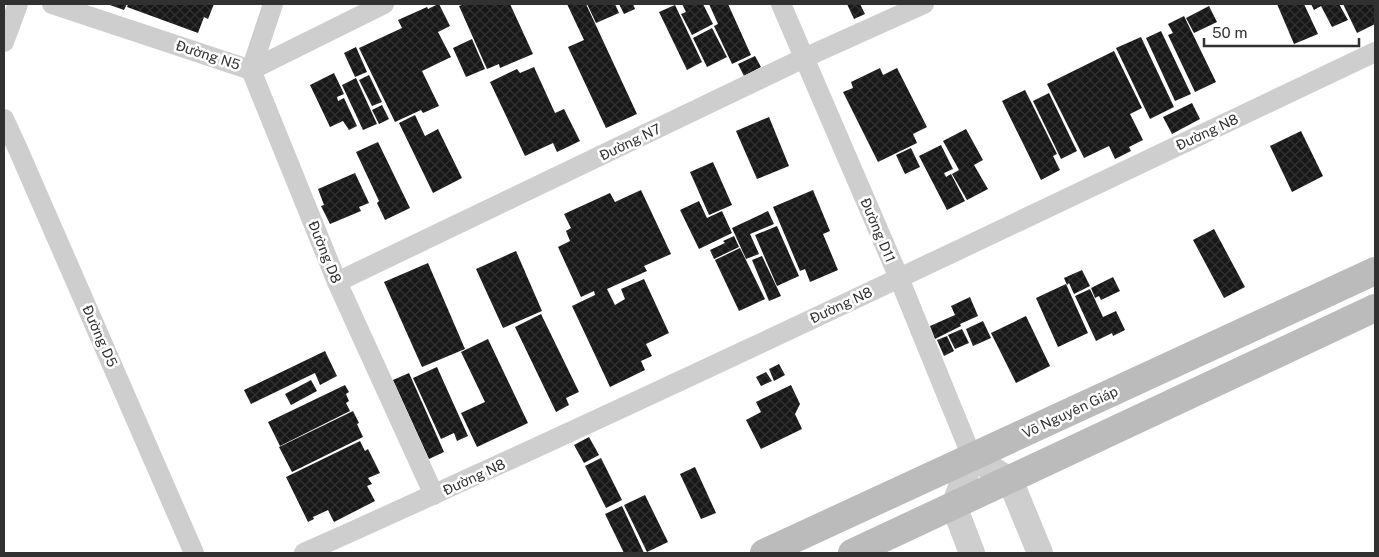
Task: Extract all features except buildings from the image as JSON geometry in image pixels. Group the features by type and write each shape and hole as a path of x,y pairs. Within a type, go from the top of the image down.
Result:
{"main road":[{"name":"Võ Nguyên Giáp","path":"764,553 1375,271"},
{"path":"852,553 1375,308"}],"street":[{"path":"5,34 18,4"},
{"name":"Đường N5","path":"52,4 251,70 384,4"},
{"path":"251,70 274,4"},
{"name":"Đường D11","path":"781,4 899,278 972,457"},
{"name":"Đường N7","path":"337,282 804,58 924,4"},
{"name":"Đường N8","path":"304,553 434,495 899,278 1375,52"},
{"name":"Đường D8","path":"251,70 337,282 434,495"},
{"name":"Đường D5","path":"4,119 194,553"},
{"path":"972,553 954,506 972,457 1010,480 1040,553"}]}
